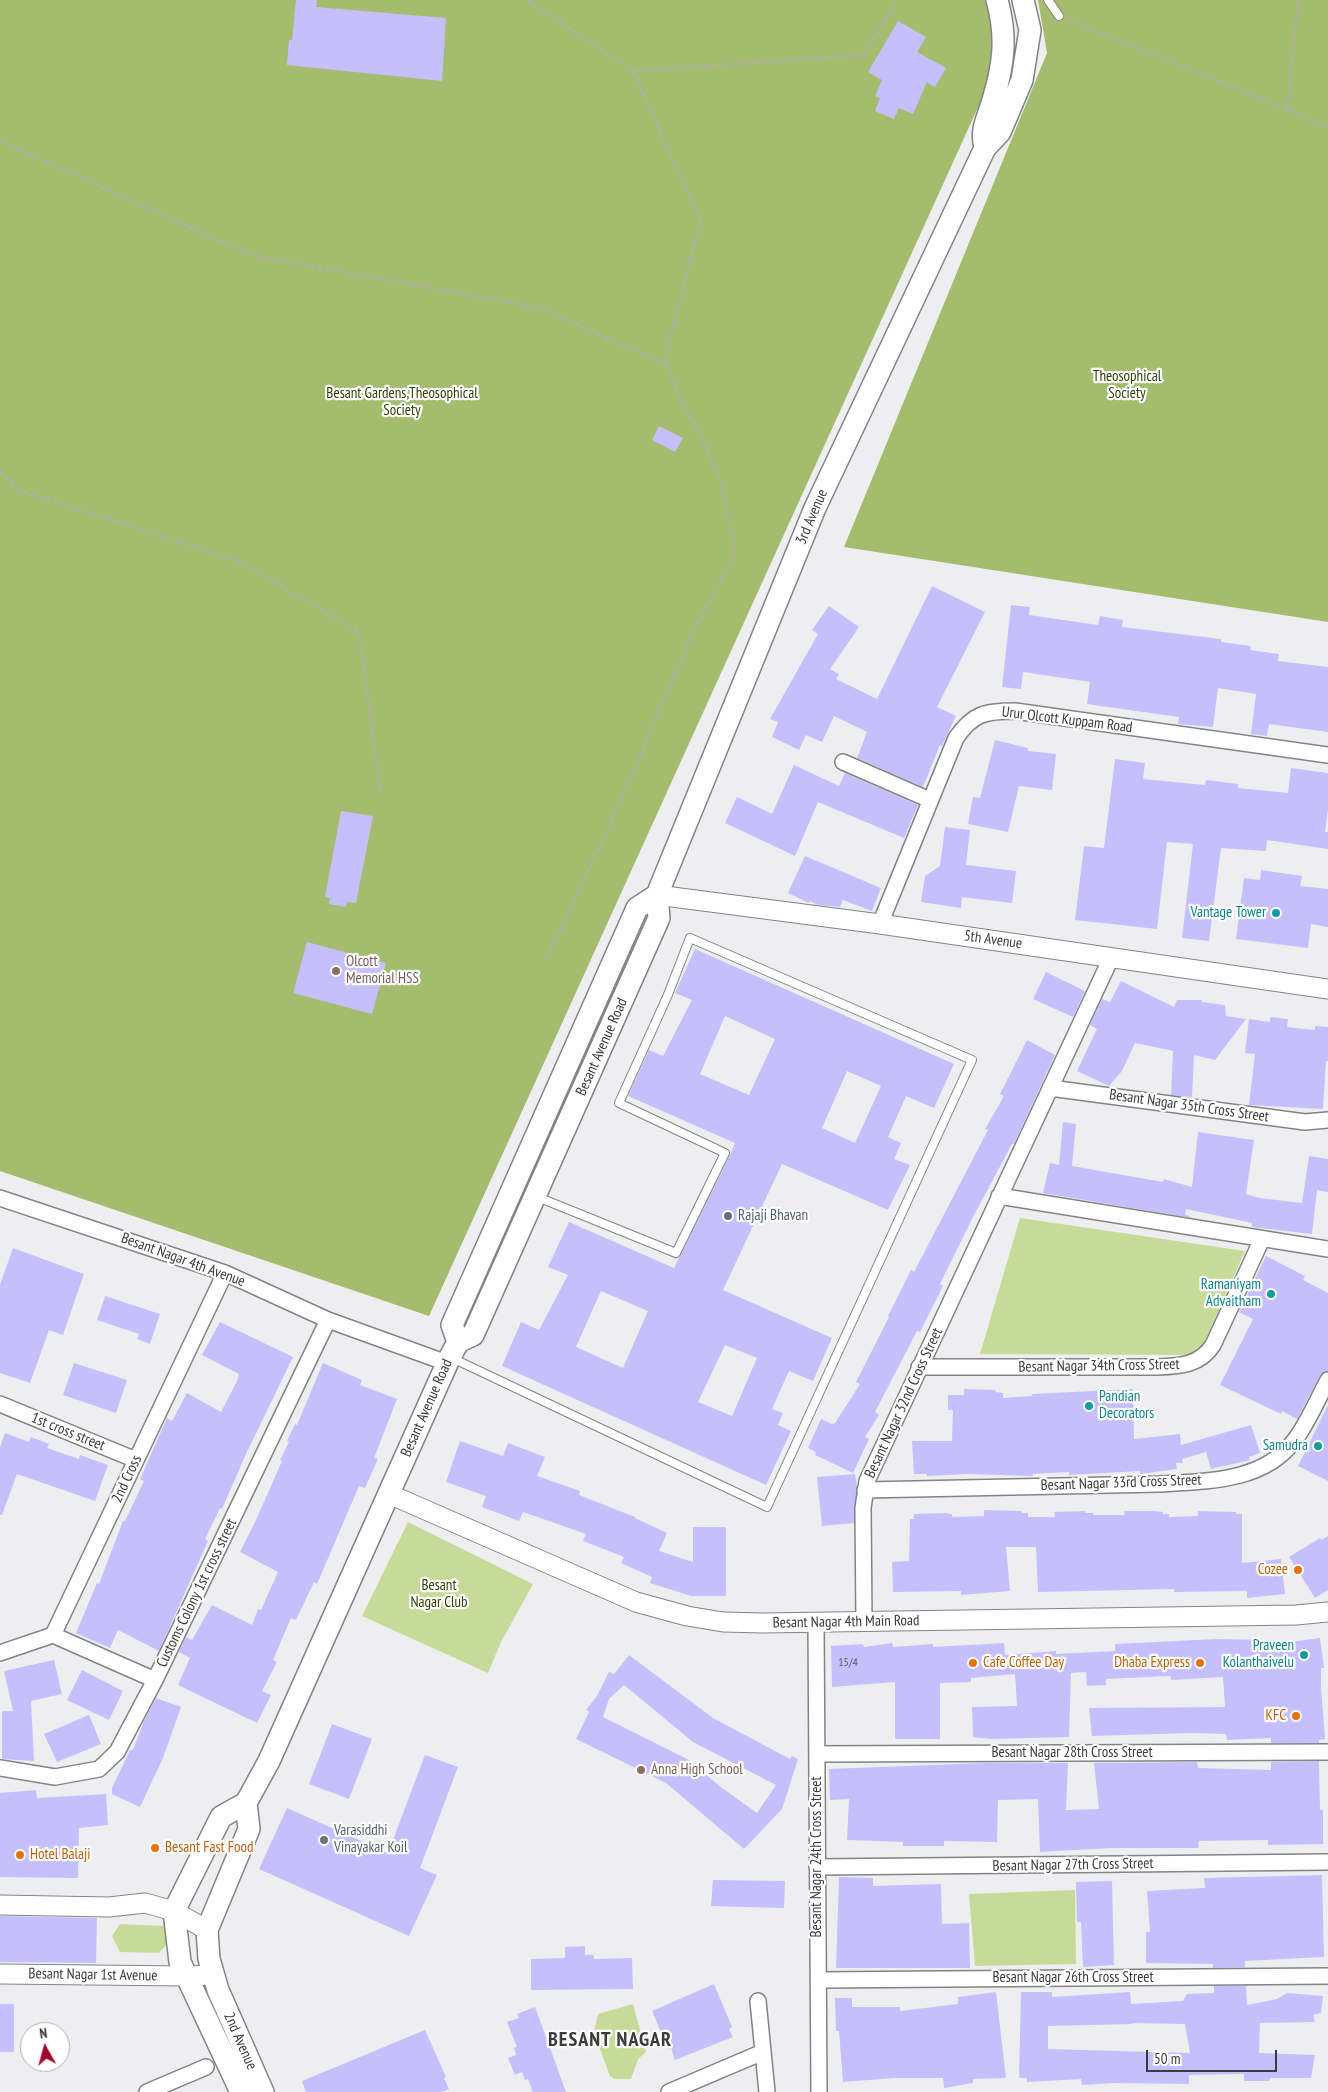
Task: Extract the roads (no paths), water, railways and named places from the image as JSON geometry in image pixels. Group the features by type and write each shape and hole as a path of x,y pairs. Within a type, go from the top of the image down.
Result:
{"main road":[{"path":"997,0 1003,24 1003,47 993,99 981,135 985,148 1000,132 1022,80 1030,30 1024,0"},
{"name":"3rd Avenue","path":"657,895 815,508 985,148"},
{"path":"452,1354 452,1325 637,908 657,895"},
{"name":"Besant Avenue Road","path":"246,1803 269,1761 452,1354 473,1335 536,1196 660,918 657,895"},
{"path":"207,1930 249,1829 246,1803 221,1817 174,1911 180,1962 242,2092"},
{"name":"2nd Avenue","path":"207,1930 209,1959 216,1982 263,2092"}],"street":[{"name":"Urur Olcott Kuppam Road","path":"880,924 956,738 964,726 974,717 986,712 1014,712 1328,755"},
{"path":"843,762 930,800"},
{"name":"5th Avenue","path":"657,895 880,924 1328,989"},
{"name":"Besant Nagar 32nd Cross Street","path":"864,1622 863,1508 865,1490 876,1461 919,1367 1111,958"},
{"name":"Besant Nagar 35th Cross Street","path":"1050,1088 1312,1123 1328,1120"},
{"path":"999,1196 1328,1249"},
{"name":"Besant Nagar 4th Avenue","path":"0,1198 225,1272 328,1320 452,1354"},
{"name":"Besant Nagar 34th Cross Street","path":"919,1367 1181,1366 1198,1361 1207,1354 1213,1345 1262,1238"},
{"name":"2nd Cross","path":"53,1635 225,1272"},
{"name":"Customs Colony 1st cross street","path":"0,1768 55,1777 99,1769 117,1752 155,1680 328,1320"},
{"name":"Besant Nagar 33rd Cross Street","path":"865,1490 1160,1484 1207,1481 1237,1476 1268,1465 1285,1452 1296,1439 1328,1380"},
{"name":"1st cross street","path":"0,1404 136,1460"},
{"name":"Besant Nagar 4th Main Road","path":"388,1494 636,1602 686,1616 723,1622 864,1622 1296,1615 1328,1612"},
{"name":"Besant Nagar 24th Cross Street","path":"816,1622 819,2092"},
{"path":"0,1654 53,1635 155,1680"},
{"name":"Besant Nagar 28th Cross Street","path":"817,1754 1328,1752"},
{"name":"Besant Nagar 27th Cross Street","path":"817,1867 1328,1862"},
{"path":"0,1905 109,1907 145,1903 174,1911 207,1930"},
{"name":"Besant Nagar 1st Avenue","path":"0,1974 186,1976 216,1982"},
{"name":"Besant Nagar 26th Cross Street","path":"819,1980 1328,1976"},
{"path":"758,2001 767,2092"},
{"path":"669,2092 763,2052"},
{"path":"147,2092 206,2067"}],"lane":[{"path":"1048,0 1059,16"},
{"path":"452,1354 767,1508 972,1060 690,938 667,997 619,1103 724,1153 676,1253 536,1196"}],"place":[{"name":"Vantage Tower","path":"1276,913"},
{"name":"Olcott Memorial HSS","path":"336,971"},
{"name":"Rajaji Bhavan","path":"728,1216"},
{"name":"Ramaniyam Advaitham","path":"1271,1294"},
{"name":"Pandian Decorators","path":"1089,1406"},
{"name":"Samudra","path":"1318,1446"},
{"name":"Cozee","path":"1298,1570"},
{"name":"Praveen Kolanthaivelu","path":"1304,1655"},
{"name":"Cafe Coffee Day","path":"973,1663"},
{"name":"Dhaba Express","path":"1200,1663"},
{"name":"KFC","path":"1296,1716"},
{"name":"Anna High School","path":"641,1770"},
{"name":"Varasiddhi Vinayakar Koil","path":"324,1840"},
{"name":"Besant Fast Food","path":"155,1848"},
{"name":"Hotel Balaji","path":"20,1855"}],"district":[{"name":"BESANT NAGAR","path":"610,2040"}],"park label":[{"name":"Theosophical Society","path":"1127,386"},
{"name":"Besant Gardens,Theosophical Society","path":"402,402"},
{"name":"Besant Nagar Club","path":"439,1594"}]}
